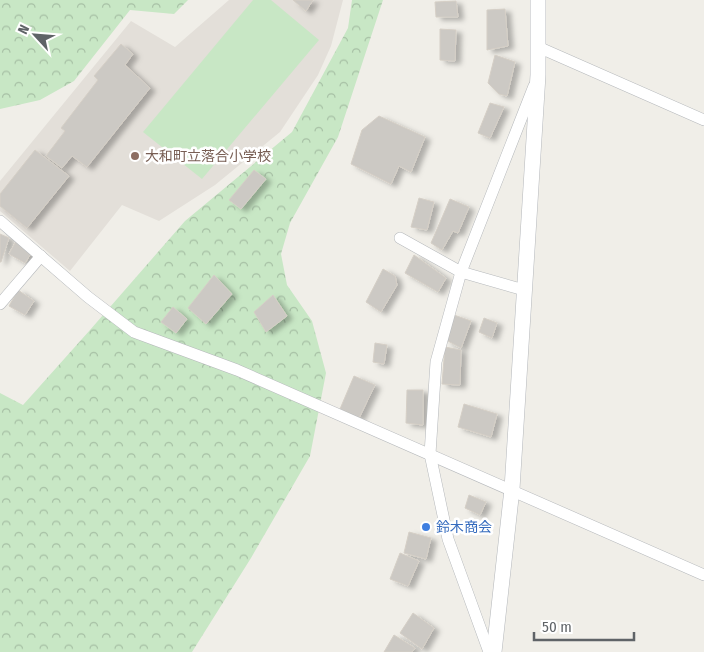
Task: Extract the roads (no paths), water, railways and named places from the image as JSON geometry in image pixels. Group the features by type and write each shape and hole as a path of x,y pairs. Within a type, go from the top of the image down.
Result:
{"street":[{"path":"494,652 512,489 538,75 538,0"},
{"path":"538,47 704,120"},
{"path":"489,652 448,539 430,454 436,362 461,272 538,75"},
{"path":"0,221 88,296 134,332 237,370 512,489 704,575"},
{"path":"400,238 461,272 524,290"},
{"path":"0,304 41,256"}],"place":[{"name":"大和町立落合小学校","path":"135,156"},
{"name":"鈴木商会","path":"426,527"}]}
